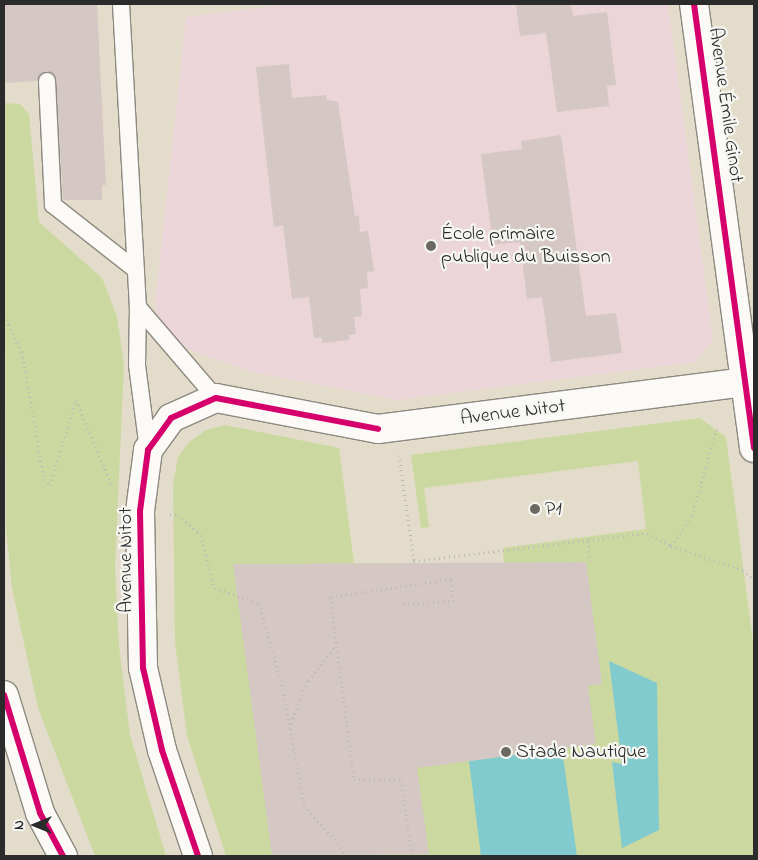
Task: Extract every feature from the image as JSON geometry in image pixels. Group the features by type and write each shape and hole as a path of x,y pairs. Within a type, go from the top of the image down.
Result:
{"street":[{"name":"Avenue Émile Ginot","path":"694,4 750,382 754,448"},
{"name":"Avenue Nitot","path":"198,856 162,750 143,668 140,511 148,450 171,418 216,398 346,425 396,427 750,382"},
{"path":"4,695 40,813 63,856"}],"lane":[{"path":"121,4 138,307 137,365 148,450"},
{"path":"47,81 53,205 136,270"},
{"path":"138,307 216,398"}],"path":[{"path":"4,315 22,352 44,479 50,485 76,400 116,495 140,511 178,515 201,535 214,588 259,602 283,689 288,731 297,756 304,806 338,843 344,856"},
{"path":"396,427 414,561 647,533 671,546 744,570 754,579"},
{"path":"671,546 692,516 716,430"},
{"path":"588,541 590,562"},
{"path":"403,604 453,601 451,579 330,596 335,647 354,779 401,780 412,856"},
{"path":"288,731 308,680 335,647"}],"shaded area":[{"name":"École primaire publique du Buisson","path":"291,4 668,4 713,339 696,362 397,400 252,372 190,350 177,340 157,316 155,304 186,17"}],"green space":[{"path":"4,103 20,104 29,114 39,222 102,278 117,316 124,365 115,567 119,646 130,735 166,856 95,856 38,708 12,588 6,529"},
{"name":"Stade Nautique","path":"700,418 726,437 754,649 754,856 226,856 187,736 175,642 173,486 178,457 189,442 206,430 225,425 339,448 354,563 482,563 483,573 504,570 503,548 646,529 638,461 424,488 429,527 421,528 411,455"}],"water":[{"path":"609,661 657,683 659,830 622,848 612,762 622,764"},
{"path":"562,749 577,856 481,856 469,761"}],"building":[{"path":"4,4 97,4 106,185 102,185 102,200 63,200 55,75 46,71 37,81 4,83"},
{"path":"516,4 571,4 573,16 607,12 616,85 607,86 609,106 557,112 546,33 520,36"},
{"path":"289,64 292,98 326,95 327,100 338,102 355,216 359,215 360,232 368,231 374,271 367,272 368,288 360,289 362,316 354,317 356,334 349,335 349,340 322,343 322,338 314,338 309,297 292,299 283,225 274,227 256,67"},
{"path":"561,135 586,316 616,313 622,353 551,362 542,297 527,299 520,242 493,245 481,154 522,149 521,141"},
{"path":"586,562 602,684 588,686 596,744 417,768 429,854 272,856 233,564"}],"cycle path":[{"path":"694,4 754,448"},
{"path":"198,856 162,750 143,668 140,511 148,450 171,418 216,398 378,429"},
{"path":"4,695 40,813 63,856"}],"place":[{"name":"École primaire publique du Buisson","path":"431,246"},
{"name":"P1","path":"535,509"},
{"name":"Stade Nautique","path":"506,752"}]}
